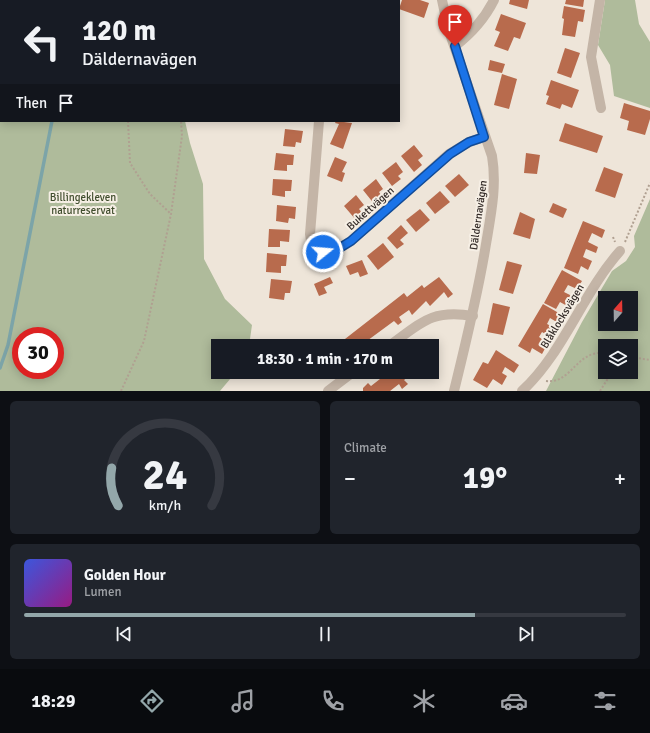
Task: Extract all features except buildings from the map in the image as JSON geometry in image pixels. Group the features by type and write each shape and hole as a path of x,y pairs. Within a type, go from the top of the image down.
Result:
{"street":[{"name":"Däldernavägen","path":"442,0 444,13 484,137 492,156 495,175 494,194 473,316 454,391"},
{"path":"455,46 479,25 486,16 494,0"},
{"path":"600,0 591,57 601,108"},
{"name":"Bukettvägen","path":"319,122 310,234 312,247 323,252 338,249 351,241 450,154 469,142 484,137"},
{"name":"Blåklocksvägen","path":"522,391 536,378 549,360 604,269 620,251"},
{"path":"399,339 423,322 439,314 454,313 473,316"},
{"path":"328,391 344,379"}],"path":[{"path":"128,122 130,163 150,194 171,214"},
{"path":"121,391 144,341 171,214 182,136 181,122"},
{"path":"620,251 629,236 650,183"},
{"path":"550,381 559,378 570,371 586,356 598,353"},
{"path":"638,358 650,360"},
{"path":"600,391 608,379"}],"green space":[{"path":"605,0 635,0 639,24 650,42 650,108 614,96 610,65 598,45"},
{"name":"Billingekleven naturreservat","path":"0,122 185,122 203,184 204,259 225,299 252,325 250,339 211,339 211,379 230,379 220,391 0,391"},
{"path":"650,199 650,391 546,391 598,295 598,331 638,331 638,291 600,291 612,271 626,261 635,247 634,236"}],"waterway":[{"path":"0,368 8,345 52,122"}],"route":[{"path":"323,252 338,249 351,241 450,154 469,142 484,137 455,46"}]}
